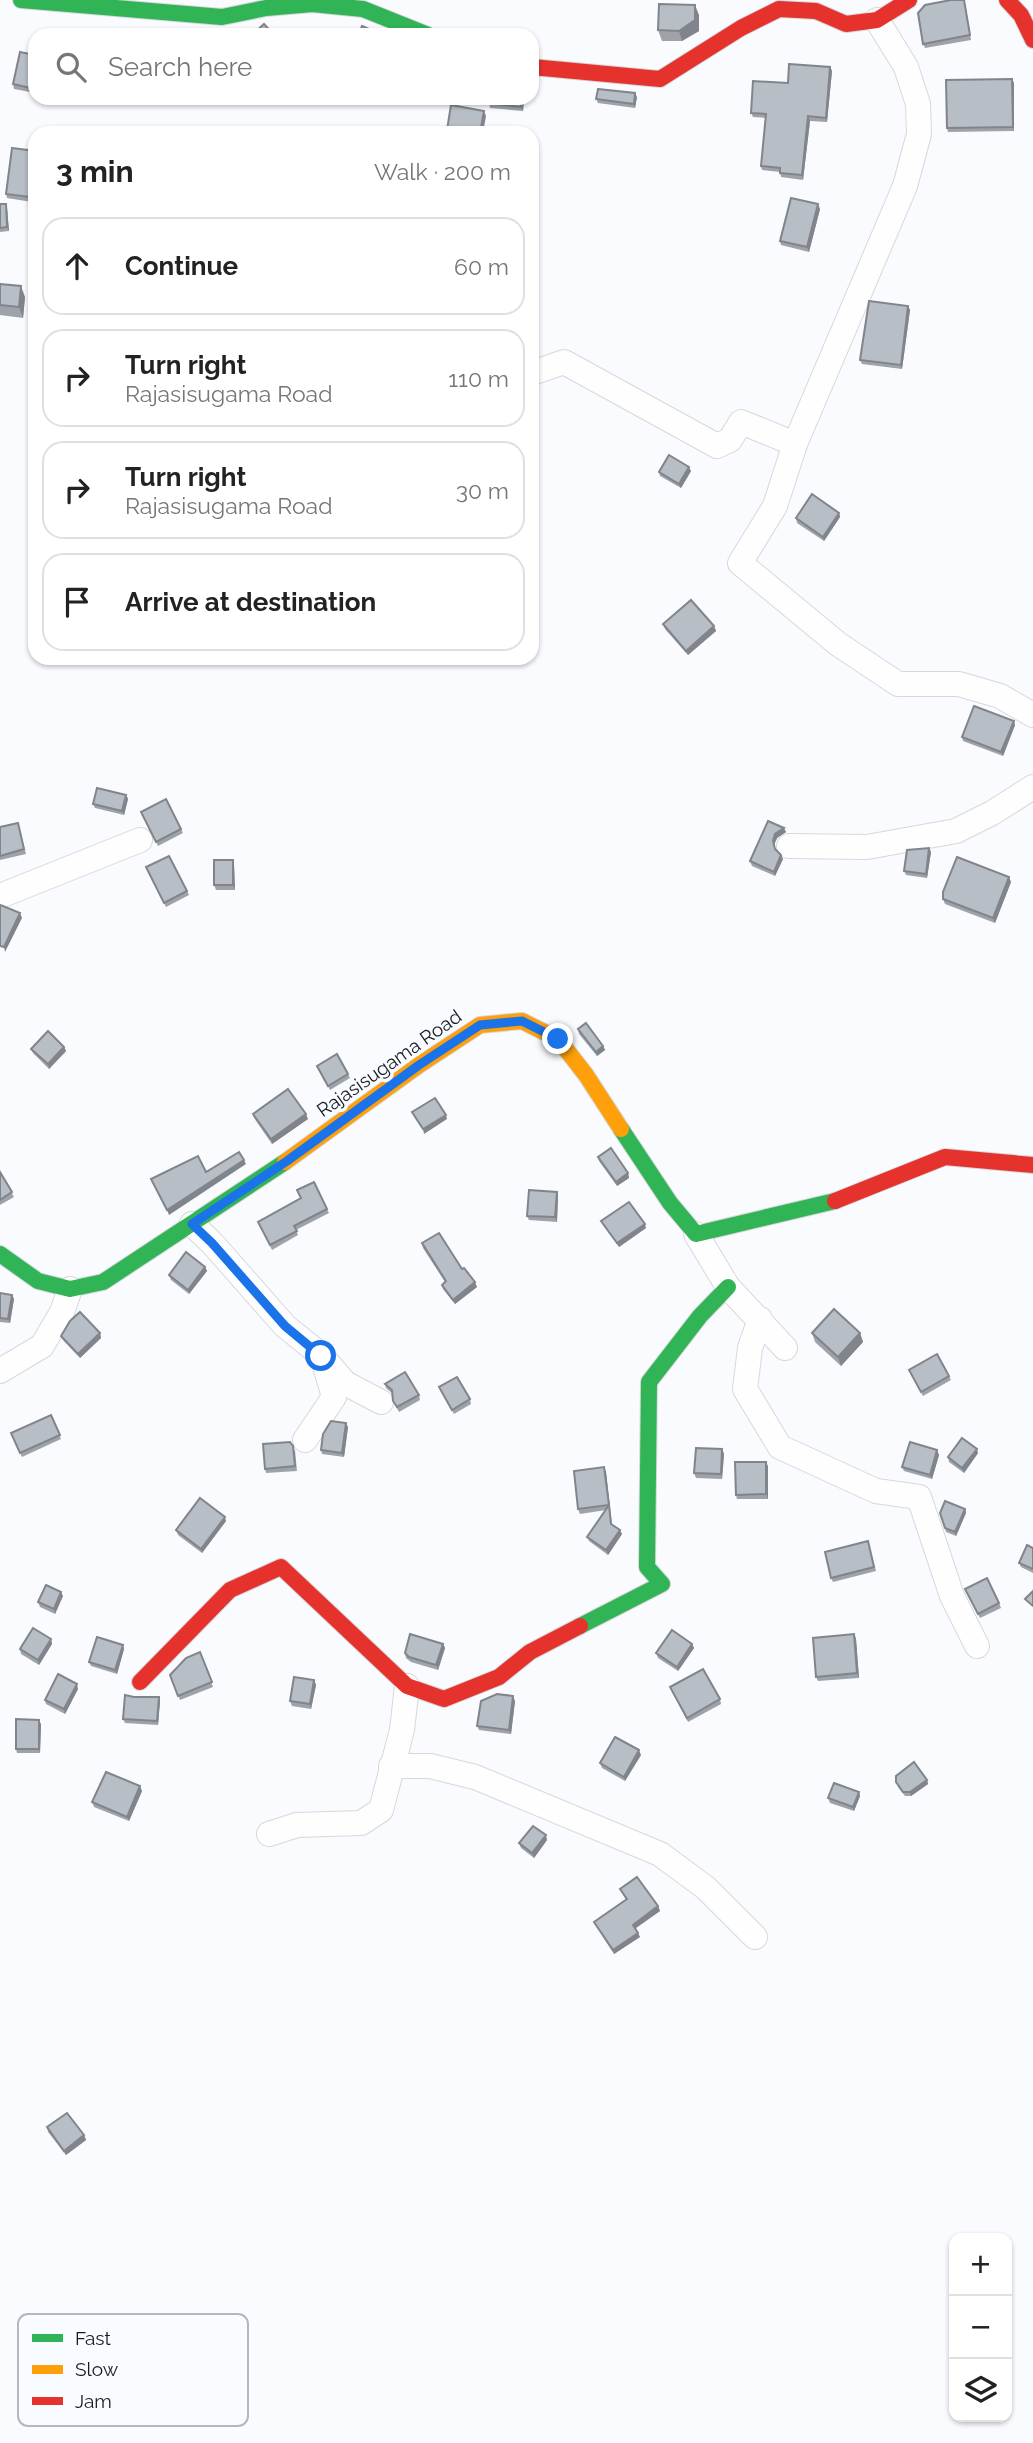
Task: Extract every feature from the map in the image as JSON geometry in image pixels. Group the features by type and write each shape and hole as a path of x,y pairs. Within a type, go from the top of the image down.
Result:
{"street":[{"path":"21,0 222,17 266,8 312,4 363,9 410,28"},
{"path":"539,68 660,79 741,28 779,9 816,12 846,24 877,20 909,0"},
{"path":"1007,0 1021,15 1033,40"},
{"path":"877,20 906,67 918,104 919,134 905,186 795,444 775,506 740,563 838,644 898,684 959,684 1000,696 1033,715"},
{"path":"539,371 564,362 717,446 730,440 741,422 795,444"},
{"path":"789,846 867,847 956,831 992,813 1033,787"},
{"path":"978,838 986,829 992,813"},
{"path":"0,896 140,840"},
{"name":"Rajasisugama Road","path":"0,1254 38,1281 70,1289 103,1282 287,1161 419,1065 480,1025 522,1021 558,1039 586,1075 670,1203 696,1234"},
{"path":"785,1348 760,1318 728,1287 696,1234 842,1199 945,1157 1033,1165"},
{"path":"192,1224 285,1326 321,1356 345,1383 381,1402"},
{"path":"140,1682 230,1590 282,1567 407,1686 444,1699 499,1677 530,1652 662,1584 647,1567 649,1382 700,1316 728,1287"},
{"path":"0,1371 43,1346 62,1312 70,1289"},
{"path":"760,1318 750,1348 745,1389 780,1447 876,1491 919,1497 953,1596 977,1646"},
{"path":"305,1440 334,1396 321,1356"},
{"path":"269,1834 297,1825 361,1824 381,1810 402,1730 407,1686"},
{"path":"391,1766 430,1766 475,1777 660,1854 706,1888 755,1937"}],"building":[{"path":"964,0 970,35 923,44 918,13 925,5"},
{"path":"659,4 695,5 695,20 679,31 658,30"},
{"path":"20,52 28,54 28,87 13,84"},
{"path":"789,64 830,67 826,118 808,116 802,175 780,173 780,168 761,166 766,114 751,113 753,81 788,83"},
{"path":"1012,79 1013,127 947,128 946,80"},
{"path":"598,89 635,93 634,104 596,99"},
{"path":"451,105 484,111 481,126 448,126"},
{"path":"12,148 28,150 28,197 6,194"},
{"path":"791,198 818,204 807,247 780,241"},
{"path":"0,204 6,204 7,227 0,228"},
{"path":"0,284 21,286 19,307 0,305"},
{"path":"869,301 908,306 901,365 860,360"},
{"path":"669,455 689,467 679,484 659,472"},
{"path":"812,494 839,513 823,537 796,518"},
{"path":"691,600 714,626 686,651 663,624"},
{"path":"974,706 1014,721 1001,752 962,737"},
{"path":"97,788 126,795 122,811 93,804"},
{"path":"166,799 181,829 156,842 141,812"},
{"path":"768,821 784,828 775,834 773,841 775,849 781,855 774,872 750,861"},
{"path":"18,823 24,849 0,856 0,827"},
{"path":"929,848 926,874 904,871 907,850"},
{"path":"169,856 187,891 164,903 146,867"},
{"path":"957,857 1009,877 993,918 943,899 943,892"},
{"path":"214,860 233,860 233,885 214,885"},
{"path":"0,905 20,913 4,947 0,946"},
{"path":"586,1023 603,1046 596,1052 578,1029"},
{"path":"48,1031 64,1047 48,1064 31,1049"},
{"path":"337,1054 348,1074 328,1086 317,1066"},
{"path":"288,1089 306,1114 271,1139 253,1114"},
{"path":"435,1098 446,1115 423,1129 412,1112"},
{"path":"611,1148 628,1173 616,1182 598,1157"},
{"path":"239,1152 244,1160 167,1210 151,1179 198,1156 206,1172"},
{"path":"0,1172 12,1192 0,1200"},
{"path":"314,1182 327,1209 294,1226 297,1231 270,1245 258,1222 301,1198 297,1190"},
{"path":"529,1190 557,1192 555,1217 527,1216"},
{"path":"629,1202 645,1224 617,1243 601,1221"},
{"path":"439,1233 462,1269 464,1268 475,1282 453,1300 442,1285 446,1281 422,1243"},
{"path":"186,1252 205,1267 188,1290 169,1275"},
{"path":"0,1293 12,1295 8,1319 0,1318"},
{"path":"834,1309 860,1333 838,1357 812,1333"},
{"path":"80,1312 100,1333 78,1354 61,1336 70,1321"},
{"path":"937,1354 949,1376 921,1392 909,1370"},
{"path":"405,1372 419,1395 397,1407 393,1401 392,1390 385,1384"},
{"path":"457,1377 470,1399 452,1410 439,1387"},
{"path":"51,1415 60,1435 20,1453 11,1433"},
{"path":"331,1421 346,1423 342,1453 321,1450 323,1434"},
{"path":"962,1438 977,1449 962,1468 948,1457"},
{"path":"290,1442 293,1446 295,1466 265,1469 263,1444"},
{"path":"910,1442 937,1450 930,1475 902,1467"},
{"path":"696,1448 722,1449 721,1474 694,1473"},
{"path":"735,1462 766,1462 766,1494 736,1495"},
{"path":"604,1467 609,1505 578,1509 574,1471"},
{"path":"200,1498 225,1517 201,1549 176,1530"},
{"path":"945,1501 965,1509 955,1532 945,1528 940,1513"},
{"path":"609,1505 611,1524 620,1530 606,1550 587,1537"},
{"path":"868,1541 874,1567 831,1578 825,1552"},
{"path":"1027,1545 1033,1548 1033,1569 1019,1563"},
{"path":"987,1578 999,1603 978,1614 965,1589"},
{"path":"46,1585 61,1592 54,1609 38,1602"},
{"path":"1033,1591 1033,1606 1025,1599"},
{"path":"33,1628 51,1639 38,1660 20,1649"},
{"path":"672,1630 692,1644 677,1667 656,1653"},
{"path":"410,1634 443,1644 436,1665 409,1657 405,1653"},
{"path":"854,1634 857,1673 816,1677 813,1638"},
{"path":"97,1637 123,1645 115,1670 89,1662"},
{"path":"200,1652 212,1682 178,1696 170,1675 186,1658"},
{"path":"703,1669 720,1699 687,1718 670,1687"},
{"path":"58,1674 77,1684 64,1709 45,1700"},
{"path":"294,1677 314,1680 310,1704 290,1701"},
{"path":"497,1694 513,1696 509,1730 477,1726 481,1701"},
{"path":"125,1695 159,1697 157,1721 123,1719"},
{"path":"16,1719 39,1720 39,1749 16,1749"},
{"path":"615,1737 639,1750 624,1777 600,1763"},
{"path":"914,1762 927,1780 910,1792 903,1792 896,1782 896,1776"},
{"path":"106,1772 140,1786 127,1817 92,1802"},
{"path":"834,1783 859,1792 853,1807 828,1798"},
{"path":"533,1826 546,1835 532,1853 519,1843"},
{"path":"637,1877 658,1906 633,1925 638,1933 613,1950 594,1922 627,1899 620,1889"},
{"path":"67,2113 84,2135 64,2151 47,2127"}],"traffic: fast":[{"path":"21,0 222,17 266,8 312,4 363,9 410,28"},
{"path":"621,1129 670,1203 696,1234 835,1201"},
{"path":"0,1254 38,1281 70,1289 103,1282 285,1162"},
{"path":"580,1626 662,1584 647,1567 649,1382 700,1316 728,1287"}],"traffic: slow":[{"path":"285,1162 419,1065 480,1025 522,1021 558,1039 586,1075 621,1129"}],"traffic: jam":[{"path":"539,68 660,79 741,28 779,9 816,11 846,24 877,20 909,0"},
{"path":"1007,0 1021,15 1033,40"},
{"path":"835,1201 945,1157 1033,1165"},
{"path":"140,1682 230,1590 281,1567 407,1686 444,1699 499,1677 530,1652 580,1626"}],"route":[{"path":"321,1356 285,1326 192,1224 287,1161 419,1065 480,1025 522,1021 558,1039"}]}
